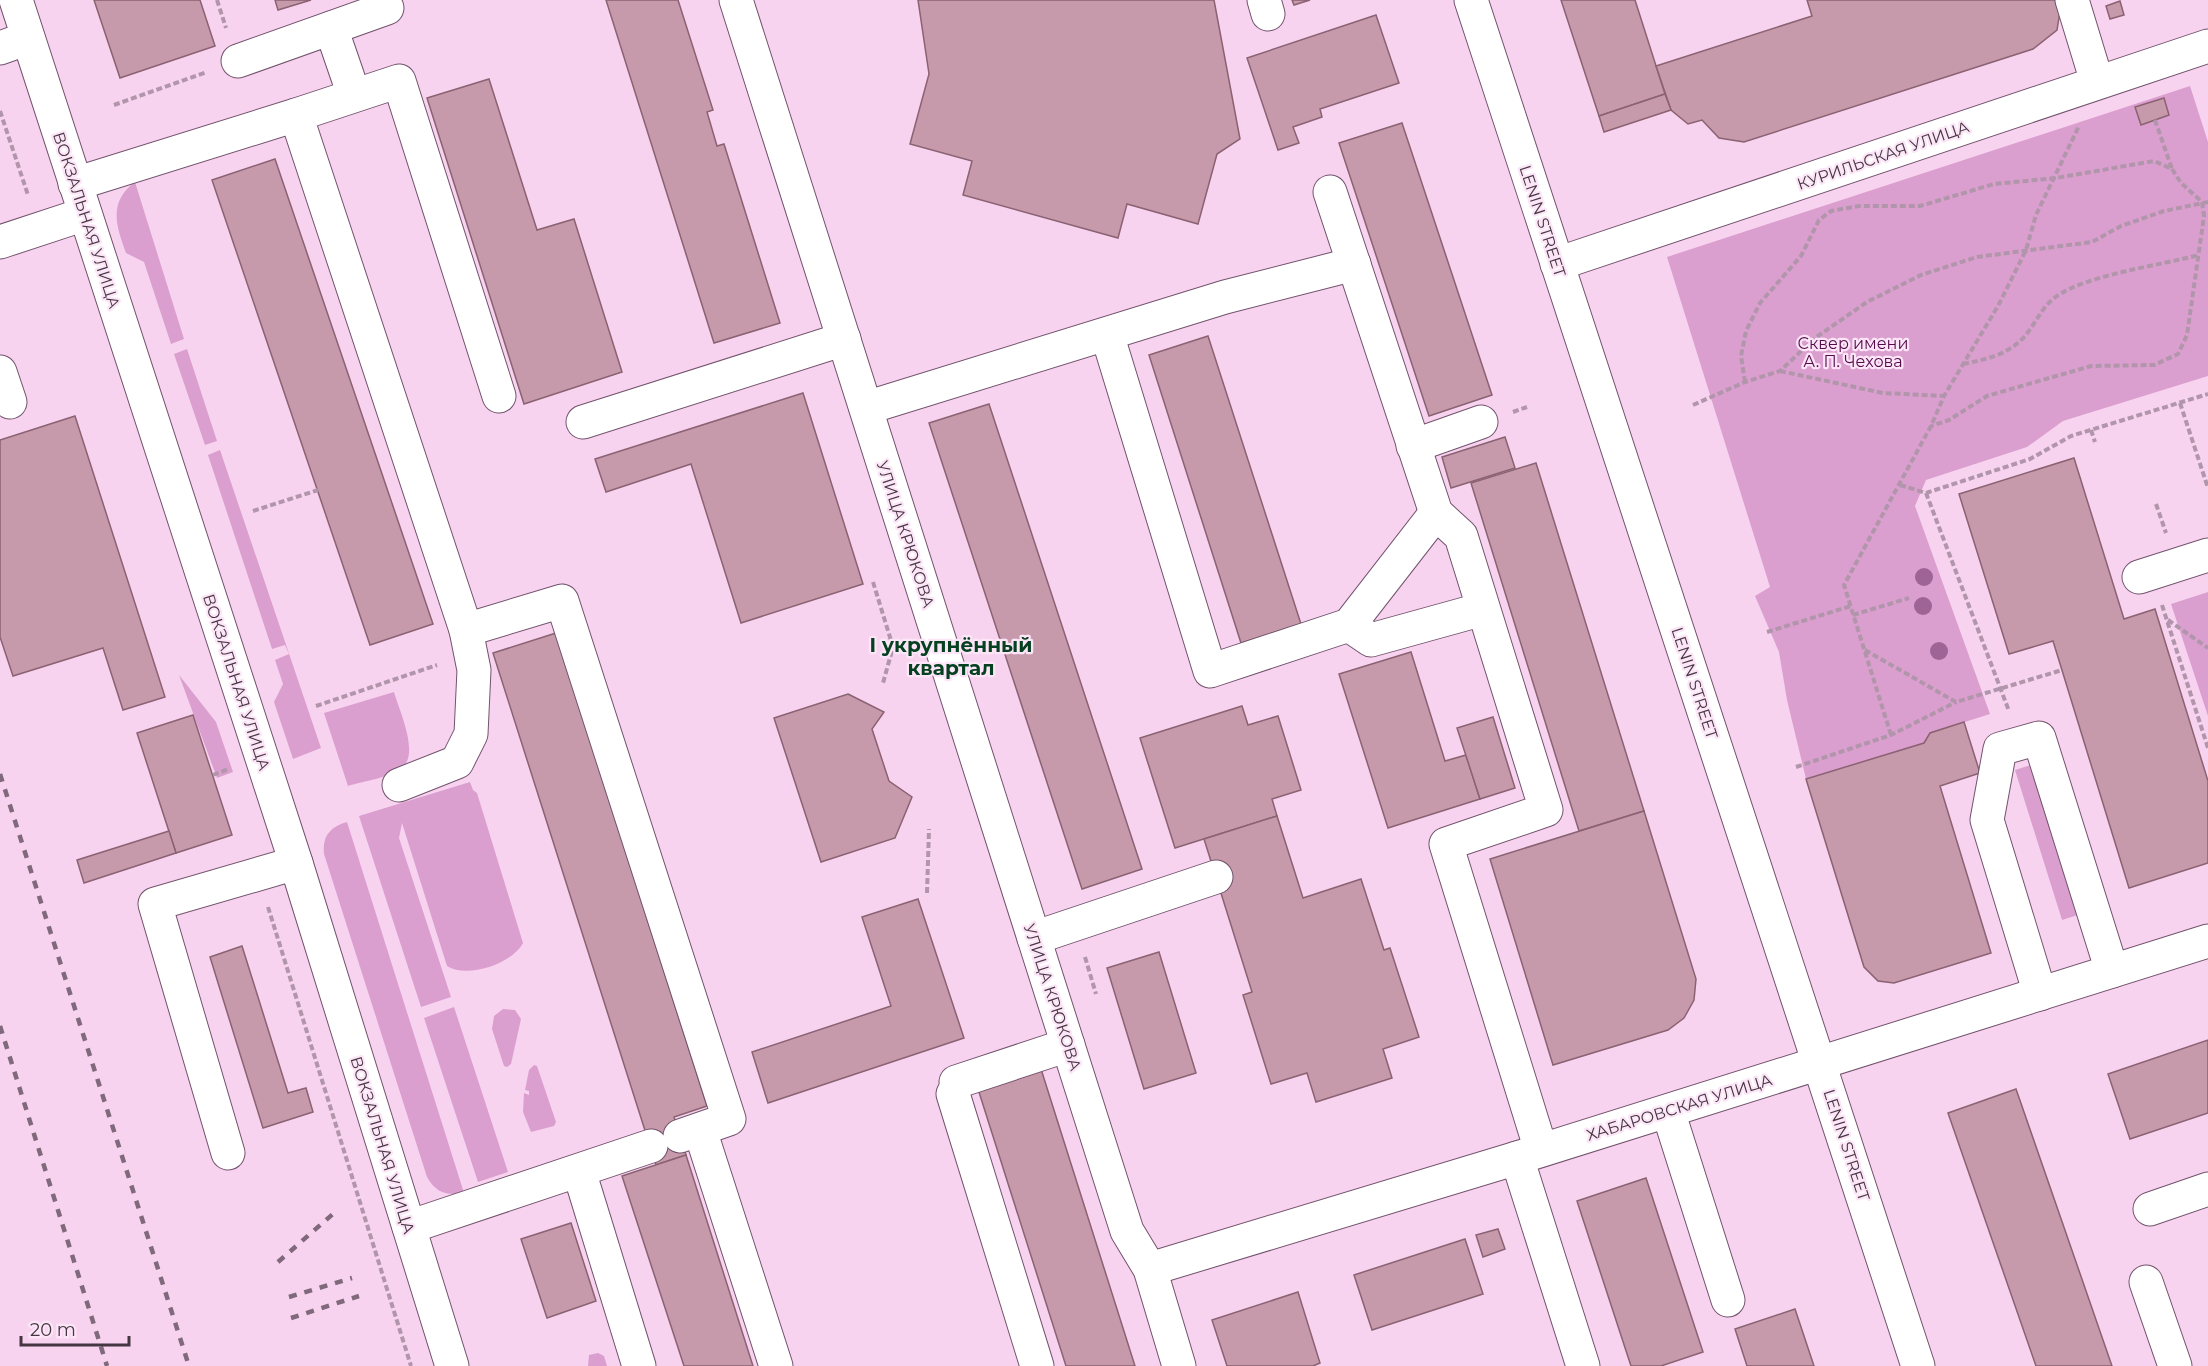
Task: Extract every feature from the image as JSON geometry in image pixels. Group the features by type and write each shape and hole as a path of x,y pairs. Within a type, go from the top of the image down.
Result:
{"street":[{"name":"ВОКЗАЛЬНАЯ УЛИЦА","path":"15,0 14,43 80,199 296,863 452,1366"},
{"name":"УЛИЦА КРЮКОВА","path":"736,0 1127,1231 1150,1269 1179,1366"},
{"name":"LENIN STREET","path":"1471,0 1918,1366"},
{"path":"2072,0 2097,82"},
{"path":"238,61 387,8"},
{"path":"331,28 354,95"},
{"name":"КУРИЛЬСКАЯ УЛИЦА","path":"1557,264 2208,46"},
{"path":"0,242 39,229 80,199 296,115 399,81 499,396"},
{"path":"296,115 466,630 474,670 471,734 457,762 399,784"},
{"path":"1330,192 1436,513 1461,536 1546,810 1446,844 1583,1366"},
{"path":"866,408 1225,297 1354,264"},
{"path":"1107,334 1210,671 1349,625 1436,513"},
{"path":"583,422 844,339"},
{"path":"1413,446 1481,422"},
{"path":"2150,589 2208,555"},
{"path":"409,1227 729,1119 562,601 466,630"},
{"path":"1349,625 1371,640 1483,609"},
{"path":"2040,994 1987,820 2000,750 2021,743 2039,738 2112,971"},
{"path":"228,1154 155,904 296,863"},
{"path":"1034,938 1216,877"},
{"name":"ХАБАРОВСКАЯ УЛИЦА","path":"1150,1269 1668,1111 2208,941"},
{"path":"1037,1366 954,1088 1068,1046"},
{"path":"1668,1111 1728,1300"},
{"path":"677,1137 776,1366"},
{"path":"579,1170 639,1366"},
{"path":"2150,1209 2208,1189"},
{"path":"2146,1282 2175,1366"}],"path":[{"path":"114,105 238,61"},
{"path":"0,111 39,229"},
{"path":"1931,426 1949,420 1988,396 2091,366 2154,365 2178,354 2187,335 2204,216 2202,202 2181,183 2172,169 2155,120"},
{"path":"1891,735 1844,585 1900,485 1944,396 1998,306 2026,250 2036,215 2056,178 2080,124"},
{"path":"1745,382 1741,356 1750,322 1760,303 1801,256 1820,220 1831,211 1859,206 1920,206 1994,184 2056,178 2154,161 2172,169"},
{"path":"1693,405 1745,382 1780,371 1815,338 1867,302 1921,275 1977,257 2092,242 2121,226 2164,211 2208,202"},
{"path":"1963,364 1999,356 2024,337 2043,309 2057,296 2093,280 2199,255"},
{"path":"1780,371 1828,380 1861,390 1944,396"},
{"path":"1900,485 1926,493 2030,459 2071,436 2208,394"},
{"path":"2180,402 2208,488"},
{"path":"2091,430 2095,442"},
{"path":"253,511 318,490"},
{"path":"1926,493 2021,743"},
{"path":"873,582 893,646 883,684"},
{"path":"2150,589 2167,620 2208,748"},
{"path":"1853,615 1909,598"},
{"path":"1767,632 1851,606"},
{"path":"2167,620 2208,648"},
{"path":"1864,650 1956,702"},
{"path":"1796,767 1891,735 1956,702 2062,670"},
{"path":"927,893 929,829"},
{"path":"258,875 411,1366"}],"green space":[{"name":"Сквер имени А. П. Чехова","path":"2190,86 2208,142 2208,376 2063,421 2027,447 1926,480 1915,506 1990,714 1930,733 1924,743 1806,779 1787,700 1779,652 1755,596 1770,587 1667,257"},
{"path":"135,182 184,339 171,344 144,262 126,253 117,224 121,198"},
{"path":"187,349 217,441 205,445 174,354"},
{"path":"220,450 321,748 293,759 274,702 283,684 275,660 289,654 285,645 272,649 208,455"},
{"path":"2208,592 2208,716 2171,604"},
{"path":"179,675 216,722 233,772 217,778"},
{"path":"394,692 407,732 409,753 407,761 402,768 390,774 348,786 324,713"},
{"path":"2034,764 2081,914 2062,920 2015,770"},
{"path":"470,782 477,793 523,943 509,957 488,967 466,971 447,966 402,823 399,838 451,997 421,1007 359,816"},
{"path":"347,822 464,1193 442,1192 434,1187 427,1177 324,854 324,842 328,833"},
{"path":"454,1007 508,1172 478,1182 424,1018"},
{"path":"503,1009 515,1010 521,1019 511,1064 507,1067 504,1066 492,1029 494,1016"},
{"path":"534,1065 537,1066 556,1122 554,1126 531,1132 523,1112 524,1093 529,1095 529,1091 525,1090 529,1070"},
{"path":"598,1353 604,1356 607,1366 588,1366 589,1355"}],"building":[{"path":"94,0 200,0 215,46 120,78"},
{"path":"275,0 311,0 278,10"},
{"path":"606,0 678,0 713,110 707,112 717,146 724,144 780,323 714,343"},
{"path":"918,0 1214,0 1240,139 1217,154 1198,224 1127,204 1118,238 963,195 972,161 910,144 929,74"},
{"path":"1292,0 1310,0 1294,5"},
{"path":"1561,0 1635,0 1665,94 1599,116"},
{"path":"1807,0 2059,0 2061,5 2057,30 2033,49 1744,142 1719,138 1702,120 1688,124 1671,110 1656,66 1812,16"},
{"path":"2120,1 2124,15 2110,19 2106,6"},
{"path":"1376,15 1399,83 1320,109 1322,117 1293,127 1299,143 1278,150 1247,58"},
{"path":"489,79 537,230 574,219 622,372 524,404 427,98"},
{"path":"1665,94 1671,110 1604,132 1599,116"},
{"path":"2164,98 2169,115 2141,125 2135,107"},
{"path":"1402,123 1492,395 1429,416 1339,143"},
{"path":"275,159 433,624 370,645 212,180"},
{"path":"1208,336 1301,624 1241,643 1149,355"},
{"path":"803,393 863,584 741,623 691,464 606,492 595,459"},
{"path":"989,404 1142,869 1082,889 929,423"},
{"path":"75,416 165,697 123,710 103,648 13,676 0,637 0,440"},
{"path":"1505,437 1515,468 1451,488 1442,457"},
{"path":"2074,458 2124,619 2155,609 2208,781 2208,863 2129,888 2053,641 2009,654 1959,494"},
{"path":"1536,463 1644,811 1579,831 1471,483"},
{"path":"556,633 707,1106 674,1117 686,1155 656,1165 493,653"},
{"path":"1411,652 1445,761 1466,755 1480,799 1388,828 1339,674"},
{"path":"848,694 884,712 872,729 889,781 912,797 895,838 821,862 774,718"},
{"path":"1242,706 1248,725 1278,716 1301,790 1272,799 1277,816 1175,848 1140,738"},
{"path":"193,715 232,835 176,853 137,733"},
{"path":"1493,717 1515,788 1480,799 1457,728"},
{"path":"1964,722 1980,773 1940,786 1991,953 1894,983 1878,981 1864,967 1806,779 1924,743 1930,733"},
{"path":"1644,811 1696,979 1694,1000 1684,1018 1668,1030 1553,1065 1490,859"},
{"path":"1277,816 1303,898 1361,879 1384,950 1390,948 1419,1037 1383,1049 1392,1078 1316,1102 1307,1073 1271,1084 1243,995 1252,992 1204,839"},
{"path":"169,831 176,853 84,883 77,860"},
{"path":"918,899 964,1038 768,1103 752,1052 891,1006 862,917"},
{"path":"242,946 288,1093 306,1088 313,1112 263,1128 210,957"},
{"path":"1159,952 1196,1073 1144,1089 1107,968"},
{"path":"2208,1040 2208,1113 2130,1139 2108,1074"},
{"path":"1041,1069 1135,1366 1066,1366 978,1089"},
{"path":"2016,1089 2112,1366 2036,1366 1948,1113"},
{"path":"686,1155 753,1366 684,1366 622,1176"},
{"path":"1646,1178 1703,1352 1661,1366 1631,1366 1577,1201"},
{"path":"571,1223 596,1301 547,1318 521,1239"},
{"path":"1498,1229 1505,1249 1483,1257 1476,1235"},
{"path":"1465,1239 1483,1294 1372,1330 1354,1275"},
{"path":"1298,1292 1320,1363 1313,1366 1227,1366 1212,1320"},
{"path":"1795,1309 1814,1366 1747,1366 1735,1329"}],"railway":[{"path":"0,774 189,1366"},
{"path":"0,1026 107,1366"},
{"path":"278,1262 334,1213"},
{"path":"289,1297 352,1278"},
{"path":"291,1318 359,1296"}],"district":[{"name":"I укрупнённый квартал","path":"951,656"}]}
